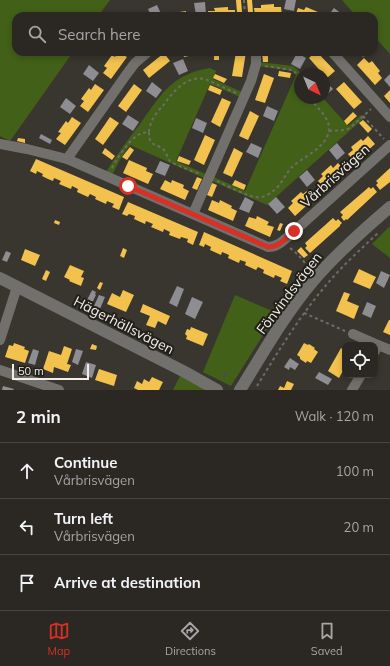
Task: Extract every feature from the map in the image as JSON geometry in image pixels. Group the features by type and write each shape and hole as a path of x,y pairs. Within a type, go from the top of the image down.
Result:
{"street":[{"path":"67,159 130,69 143,56"},
{"path":"192,214 245,96 256,64 256,56"},
{"path":"336,56 390,117"},
{"path":"0,144 67,159 268,247 274,247 282,242"},
{"name":"Vårbrisvägen","path":"282,242 390,145"},
{"name":"Fönvindsvägen","path":"240,390 270,341 292,308 312,282 339,253 390,206"},
{"name":"Hägerhällsvägen","path":"0,278 183,371 217,390"},
{"path":"0,340 17,287"},
{"path":"354,334 367,342"},
{"path":"378,348 390,350"},
{"path":"0,370 59,390"},
{"path":"352,390 359,378"}],"path":[{"path":"244,0 245,12"},
{"path":"256,64 294,72"},
{"path":"245,96 205,79 201,78 190,80 180,86 151,122 149,132 150,141 155,146 163,150 170,160 252,196 265,196 274,191 291,168 318,148 325,139 329,131 328,123 324,114 315,104"},
{"path":"329,131 346,130 363,116 390,145"},
{"path":"108,177 118,158 132,140 137,135 149,132"},
{"path":"254,390 304,313 328,283 342,267 382,230"},
{"path":"282,242 296,252 312,274"},
{"path":"304,313 354,334"}],"green space":[{"path":"0,0 110,0 101,12 12,12 12,56 70,56 10,141 0,136"},
{"path":"342,0 390,0 390,54 378,40 378,12 352,12"},
{"path":"259,62 293,66 296,68 294,68 294,73 292,71 259,66"},
{"path":"210,68 216,71 213,79 242,92 240,97 210,84 176,161 206,174 204,178 130,145 122,156 112,175 106,172 123,146 170,86 177,80 187,75"},
{"path":"294,80 294,104 328,104 348,126 361,115 364,118 267,205 212,181 214,177 245,191"},
{"path":"389,227 390,228 390,258 372,244"},
{"path":"235,295 277,313 231,386 203,372"},
{"path":"180,376 205,390 173,390"}],"building: Homes":[{"path":"236,0 241,0 242,12 237,12"},
{"path":"247,0 252,0 253,12 248,12"},
{"path":"274,4 274,7 281,7 282,12 254,12 254,8 261,8 261,5"},
{"path":"228,7 228,10 235,10 235,12 208,12 215,11 214,8"},
{"path":"306,7 318,12 296,12 298,8 304,10"},
{"path":"111,56 127,57 111,79 103,73 107,68 104,66"},
{"path":"160,56 166,56 170,61 149,78 143,70"},
{"path":"214,56 219,56 219,60 214,60"},
{"path":"235,56 245,56 242,77 232,76"},
{"path":"262,56 268,56 268,62 263,62"},
{"path":"311,56 321,56 335,71 330,75 330,68 318,68 309,58"},
{"path":"364,58 369,63 372,61 380,71 378,73 382,78 375,85 357,65"},
{"path":"279,71 291,73 290,78 278,76"},
{"path":"215,74 227,79 224,83 213,78"},
{"path":"264,74 274,78 265,103 255,100"},
{"path":"344,82 362,102 354,109 336,89"},
{"path":"95,84 104,90 88,112 80,106 84,101 81,99 89,88 91,90"},
{"path":"134,84 142,90 126,112 118,106"},
{"path":"210,85 222,90 220,95 208,90"},
{"path":"390,90 390,103 384,96"},
{"path":"222,98 231,102 220,127 211,122"},
{"path":"250,111 259,116 248,140 239,136"},
{"path":"353,112 357,116 347,125 344,121"},
{"path":"72,117 81,123 65,145 56,139 61,133 58,132 66,121 68,123"},
{"path":"110,117 119,123 103,145 95,139"},
{"path":"363,120 372,129 368,133 359,123"},
{"path":"205,135 215,140 204,165 194,160"},
{"path":"368,136 375,144 355,162 348,154 353,150 351,147 361,139 363,141"},
{"path":"18,138 25,139 25,143 17,141"},
{"path":"130,147 134,150 127,160 122,157"},
{"path":"105,148 115,156 112,160 102,153"},
{"path":"234,148 243,153 232,177 223,173"},
{"path":"179,156 191,161 189,165 177,161"},
{"path":"36,159 124,197 119,210 112,207 114,204 107,201 106,204 95,199 96,197 90,194 88,197 77,192 78,189 72,186 71,189 59,184 61,181 54,178 53,181 42,176 43,174 37,171 36,174 30,171"},
{"path":"129,160 147,168 146,171 153,174 148,184 123,173"},
{"path":"338,163 345,171 325,189 318,181 323,176 321,174 331,165 333,168"},
{"path":"390,168 390,182 380,190 376,185 378,183 376,181"},
{"path":"197,177 202,179 197,190 192,188"},
{"path":"165,180 171,183 172,180 184,185 183,188 189,191 185,200 160,189"},
{"path":"235,180 246,185 244,190 232,185"},
{"path":"212,183 217,185 212,197 207,195"},
{"path":"369,187 371,189 373,187 377,192 347,220 346,219 344,221 341,217 343,215 340,212"},
{"path":"308,190 315,198 295,216 288,208 293,203 291,201 301,192 303,194"},
{"path":"212,200 219,203 220,200 232,206 231,208 237,211 233,221 208,210"},
{"path":"128,202 198,232 193,245 187,242 188,239 181,237 180,239 169,235 170,232 164,229 163,232 151,227 153,224 146,221 145,224 134,219 135,216 129,214 127,216 122,214"},
{"path":"257,216 269,222 267,225 274,227 270,237 245,226 249,217 256,219"},
{"path":"333,218 336,221 338,219 342,223 310,253 305,248 307,246 305,243"},
{"path":"55,220 60,222 59,225 54,223"},
{"path":"280,223 283,224 280,231 277,230"},
{"path":"204,232 292,271 287,284 280,281 282,278 275,275 274,278 263,273 264,270 258,267 256,270 245,265 246,262 240,260 239,263 228,258 229,255 222,252 221,255 210,250 211,247 205,244 204,247 199,245"},
{"path":"301,247 308,255 304,258 297,251"},
{"path":"123,248 127,250 124,258 120,256"},
{"path":"25,249 40,255 35,266 21,260"},
{"path":"70,265 84,271 81,277 84,278 81,286 64,277"},
{"path":"359,269 376,277 370,289 353,282"},
{"path":"46,270 50,272 46,281 42,279"},
{"path":"100,282 103,283 100,290 97,288"},
{"path":"123,290 134,295 126,312 107,304 112,293 120,297"},
{"path":"344,292 350,294 347,301 359,306 354,319 336,311"},
{"path":"143,304 170,316 166,325 158,321 155,328 146,325 150,316 140,312"},
{"path":"390,320 390,335 383,332"},
{"path":"191,327 208,334 203,346 186,339 187,336 185,334 187,329 190,330"},
{"path":"14,343 25,347 24,349 29,351 25,363 5,357 9,345 13,346"},
{"path":"304,343 309,344 318,352 311,363 307,361 306,363 297,355"},
{"path":"92,344 97,346 96,350 90,349"},
{"path":"64,346 72,349 67,364 71,365 68,372 54,367 53,373 43,369 49,351 61,355"},
{"path":"341,348 342,372 339,378 328,371"},
{"path":"99,369 117,375 114,386 95,380"},
{"path":"152,377 163,382 159,390 138,390 134,388 137,381 142,384 144,379 149,382"},
{"path":"287,381 294,384 291,390 278,390 280,386 284,388"}],"building: Industry":[{"path":"286,0 296,0 294,11 284,9"},
{"path":"205,2 206,12 196,12 194,3"},
{"path":"157,5 160,12 149,12 148,9"},
{"path":"334,8 339,12 331,12"},
{"path":"295,56 302,56 306,58 301,68 291,64"},
{"path":"183,59 188,71 179,75 173,63"},
{"path":"89,65 99,73 93,81 83,74"},
{"path":"390,74 390,87 384,80"},
{"path":"152,82 162,90 156,98 146,91"},
{"path":"66,98 76,106 70,114 60,107"},
{"path":"267,106 278,111 274,121 263,116"},
{"path":"128,115 139,122 133,131 122,124"},
{"path":"196,118 207,123 203,133 192,128"},
{"path":"41,134 52,140 50,144 39,138"},
{"path":"251,143 262,148 258,158 246,152"},
{"path":"337,143 345,153 337,160 329,150"},
{"path":"160,161 170,165 165,176 155,172"},
{"path":"307,170 315,180 307,187 299,177"},
{"path":"245,197 254,202 249,213 239,209"},
{"path":"276,197 285,207 277,214 268,204"},
{"path":"6,251 11,253 7,262 2,260"},
{"path":"381,271 390,275 384,288 376,283"},
{"path":"177,286 184,289 177,307 169,303"},
{"path":"92,290 96,292 96,295 91,305 86,302"},
{"path":"99,295 105,297 100,309 94,306"},
{"path":"192,297 203,302 195,319 185,314"},
{"path":"367,302 376,306 371,318 362,314"},
{"path":"33,349 39,351 35,365 28,363"},
{"path":"76,349 83,351 78,365 72,362"},
{"path":"290,358 299,364 295,370 290,367 289,370 284,367"},
{"path":"86,362 96,365 92,378 82,374"},
{"path":"319,372 332,379 328,385 315,378"},
{"path":"3,386 14,389 2,390"}],"building: Other":[{"path":"224,372 227,373 224,378 222,377"}],"route":[{"path":"128,186 268,247 274,247 294,231"}]}
